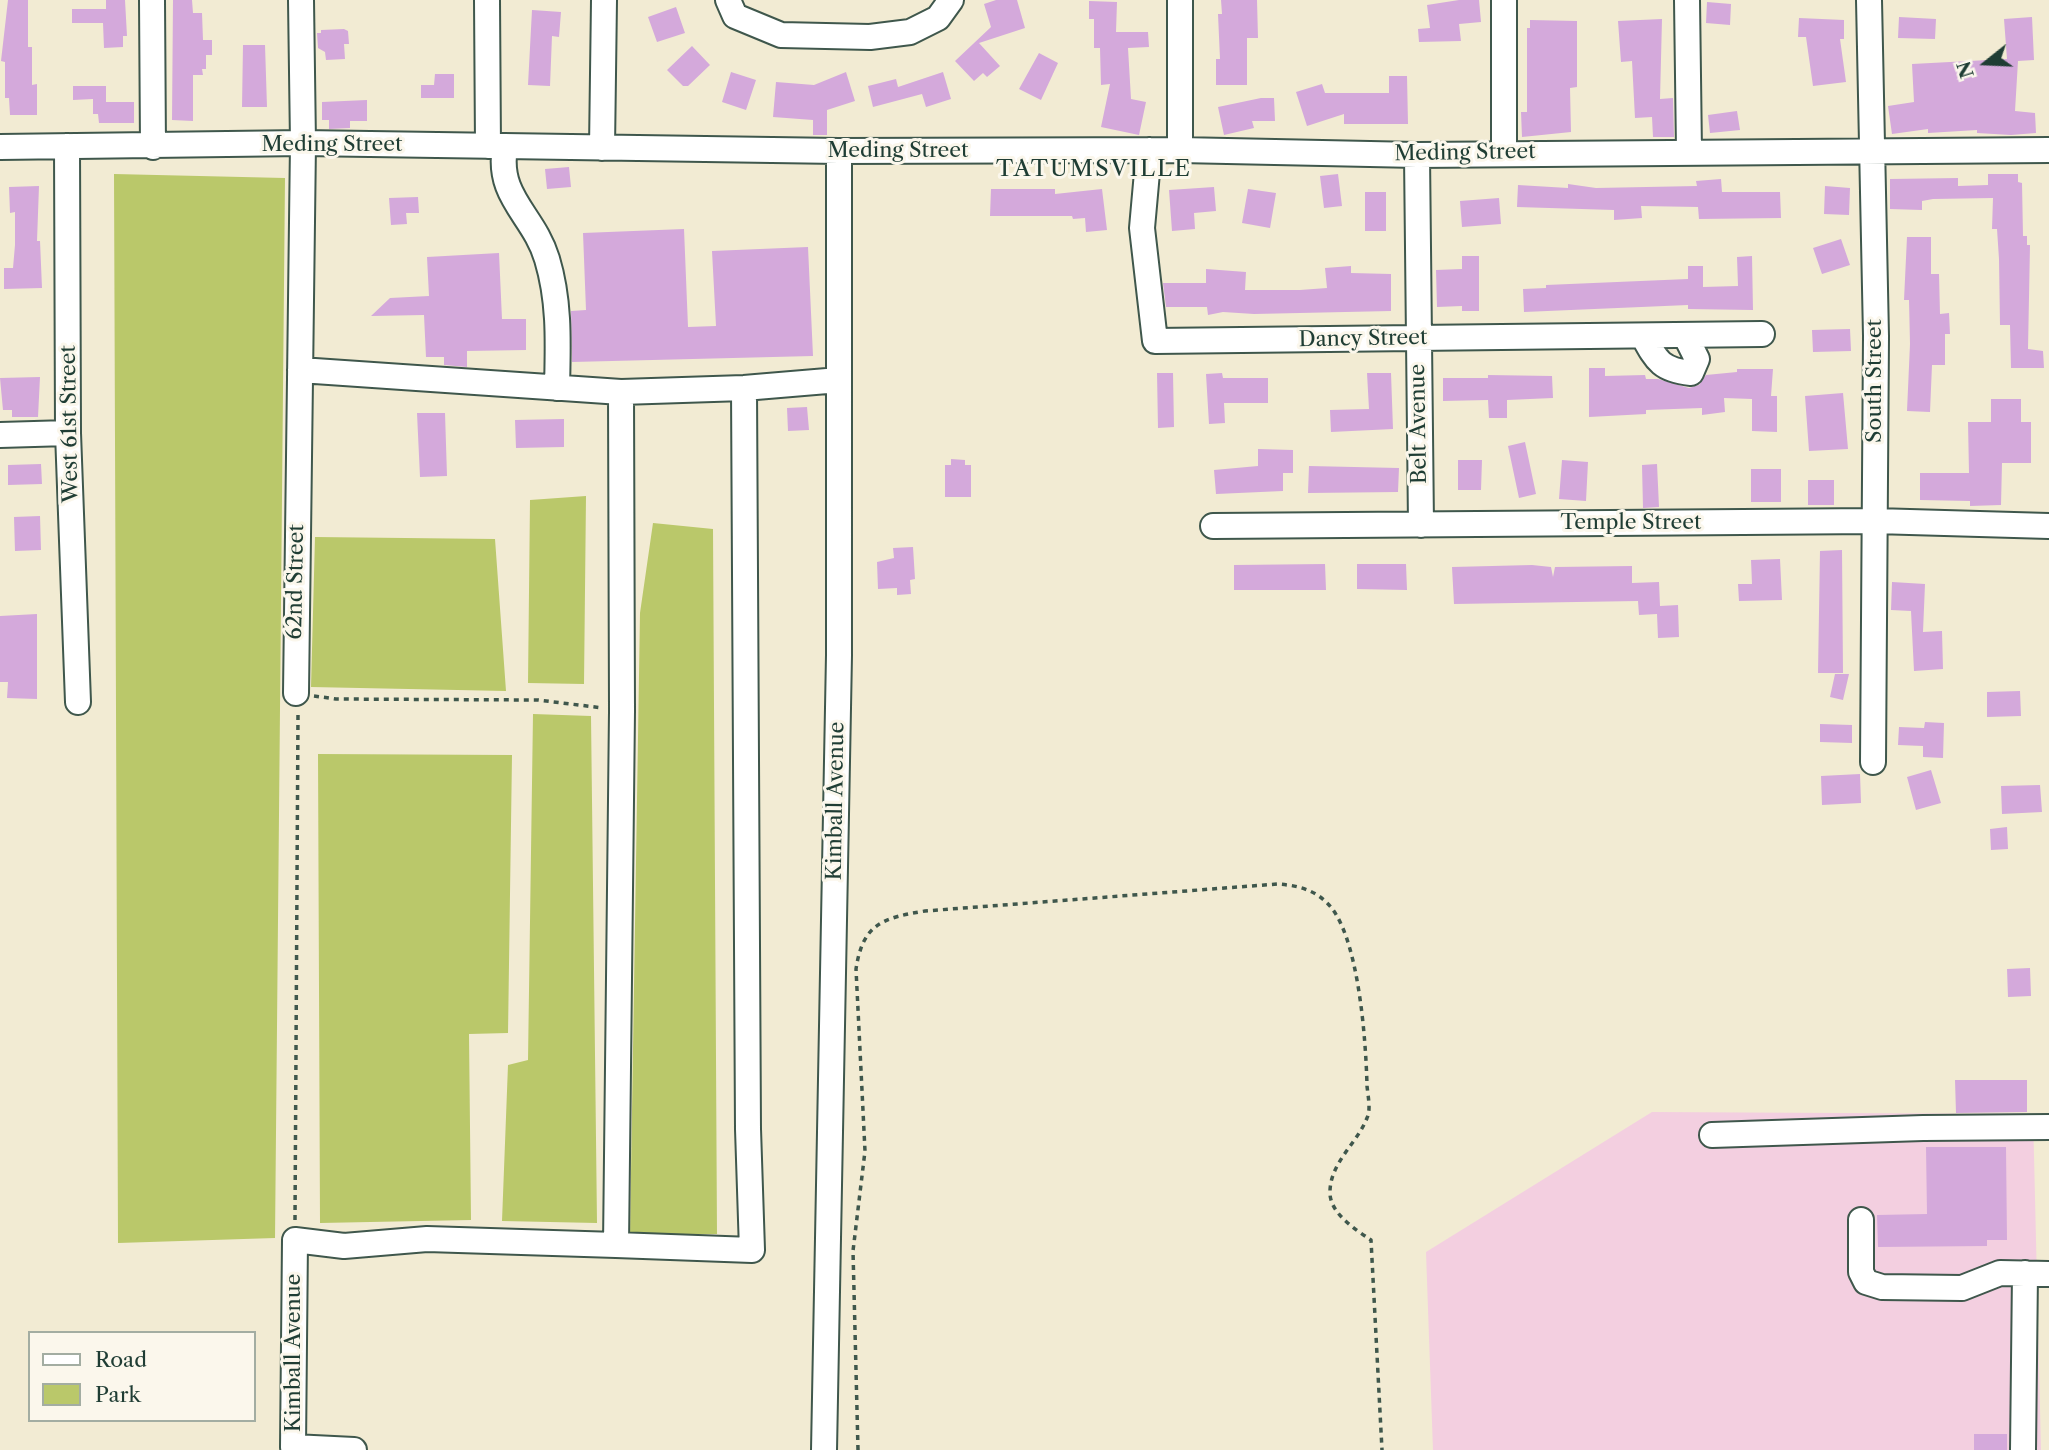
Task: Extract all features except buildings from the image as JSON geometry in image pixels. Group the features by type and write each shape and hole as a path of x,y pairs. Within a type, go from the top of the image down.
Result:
{"street":[{"path":"152,0 153,147"},
{"name":"62nd Street","path":"296,693 303,143 301,0"},
{"path":"486,0 497,147 506,187 536,234 547,257 558,317 557,388"},
{"path":"602,148 604,0"},
{"path":"728,0 735,16 781,35 878,36 910,32 937,18 951,0"},
{"path":"1180,0 1180,150"},
{"path":"1504,0 1504,152"},
{"path":"1687,0 1689,152"},
{"name":"South Street","path":"1869,0 1876,336 1873,762"},
{"name":"Meding Street","path":"0,147 303,143 839,151 1180,150 1418,155 1504,152 2049,150"},
{"name":"West 61st Street","path":"67,146 68,433 78,702"},
{"name":"Dancy Street","path":"1149,150 1142,228 1155,341 1762,334"},
{"name":"Kimball Avenue","path":"824,1450 839,669 839,151"},
{"name":"Belt Avenue","path":"1418,155 1420,525"},
{"path":"1643,336 1653,355 1668,371 1691,373 1697,359 1685,335"},
{"path":"300,370 621,392 744,388 839,380"},
{"path":"295,1240 344,1246 428,1239 752,1250 748,1115 744,388"},
{"path":"616,1245 622,710 621,392"},
{"path":"0,435 68,433"},
{"name":"Temple Street","path":"1213,526 1875,522 2049,526"},
{"path":"1712,1135 2049,1127"},
{"path":"1861,1220 1861,1272 1866,1282 1882,1287 1962,1288 2000,1273 2037,1273 2023,1450"},
{"name":"Kimball Avenue","path":"295,1240 293,1447 354,1450"}],"path":[{"path":"295,1240 299,743 296,693 336,699 538,700 622,710"},
{"path":"858,1450 853,1251 865,1151 856,969 858,952 866,935 876,925 892,917 925,911 1277,884 1303,888 1327,902 1340,920 1352,957 1366,1046 1368,1117 1344,1154 1332,1179 1330,1196 1345,1222 1371,1240 1382,1450"}],"shaded area":[{"path":"1652,1112 2033,1114 2041,1450 1433,1450 1426,1252"}],"green space":[{"path":"114,174 285,178 275,1238 118,1243"},
{"path":"586,496 584,684 528,683 530,500"},
{"path":"653,523 713,529 717,1234 630,1235 640,613"},
{"path":"315,537 495,539 506,691 311,687"},
{"path":"533,714 591,716 597,1223 502,1221 508,1065 528,1060"},
{"path":"318,754 512,755 508,1033 469,1034 471,1220 320,1223"}],"district":[{"name":"TATUMSVILLE","path":"1094,169"}]}
